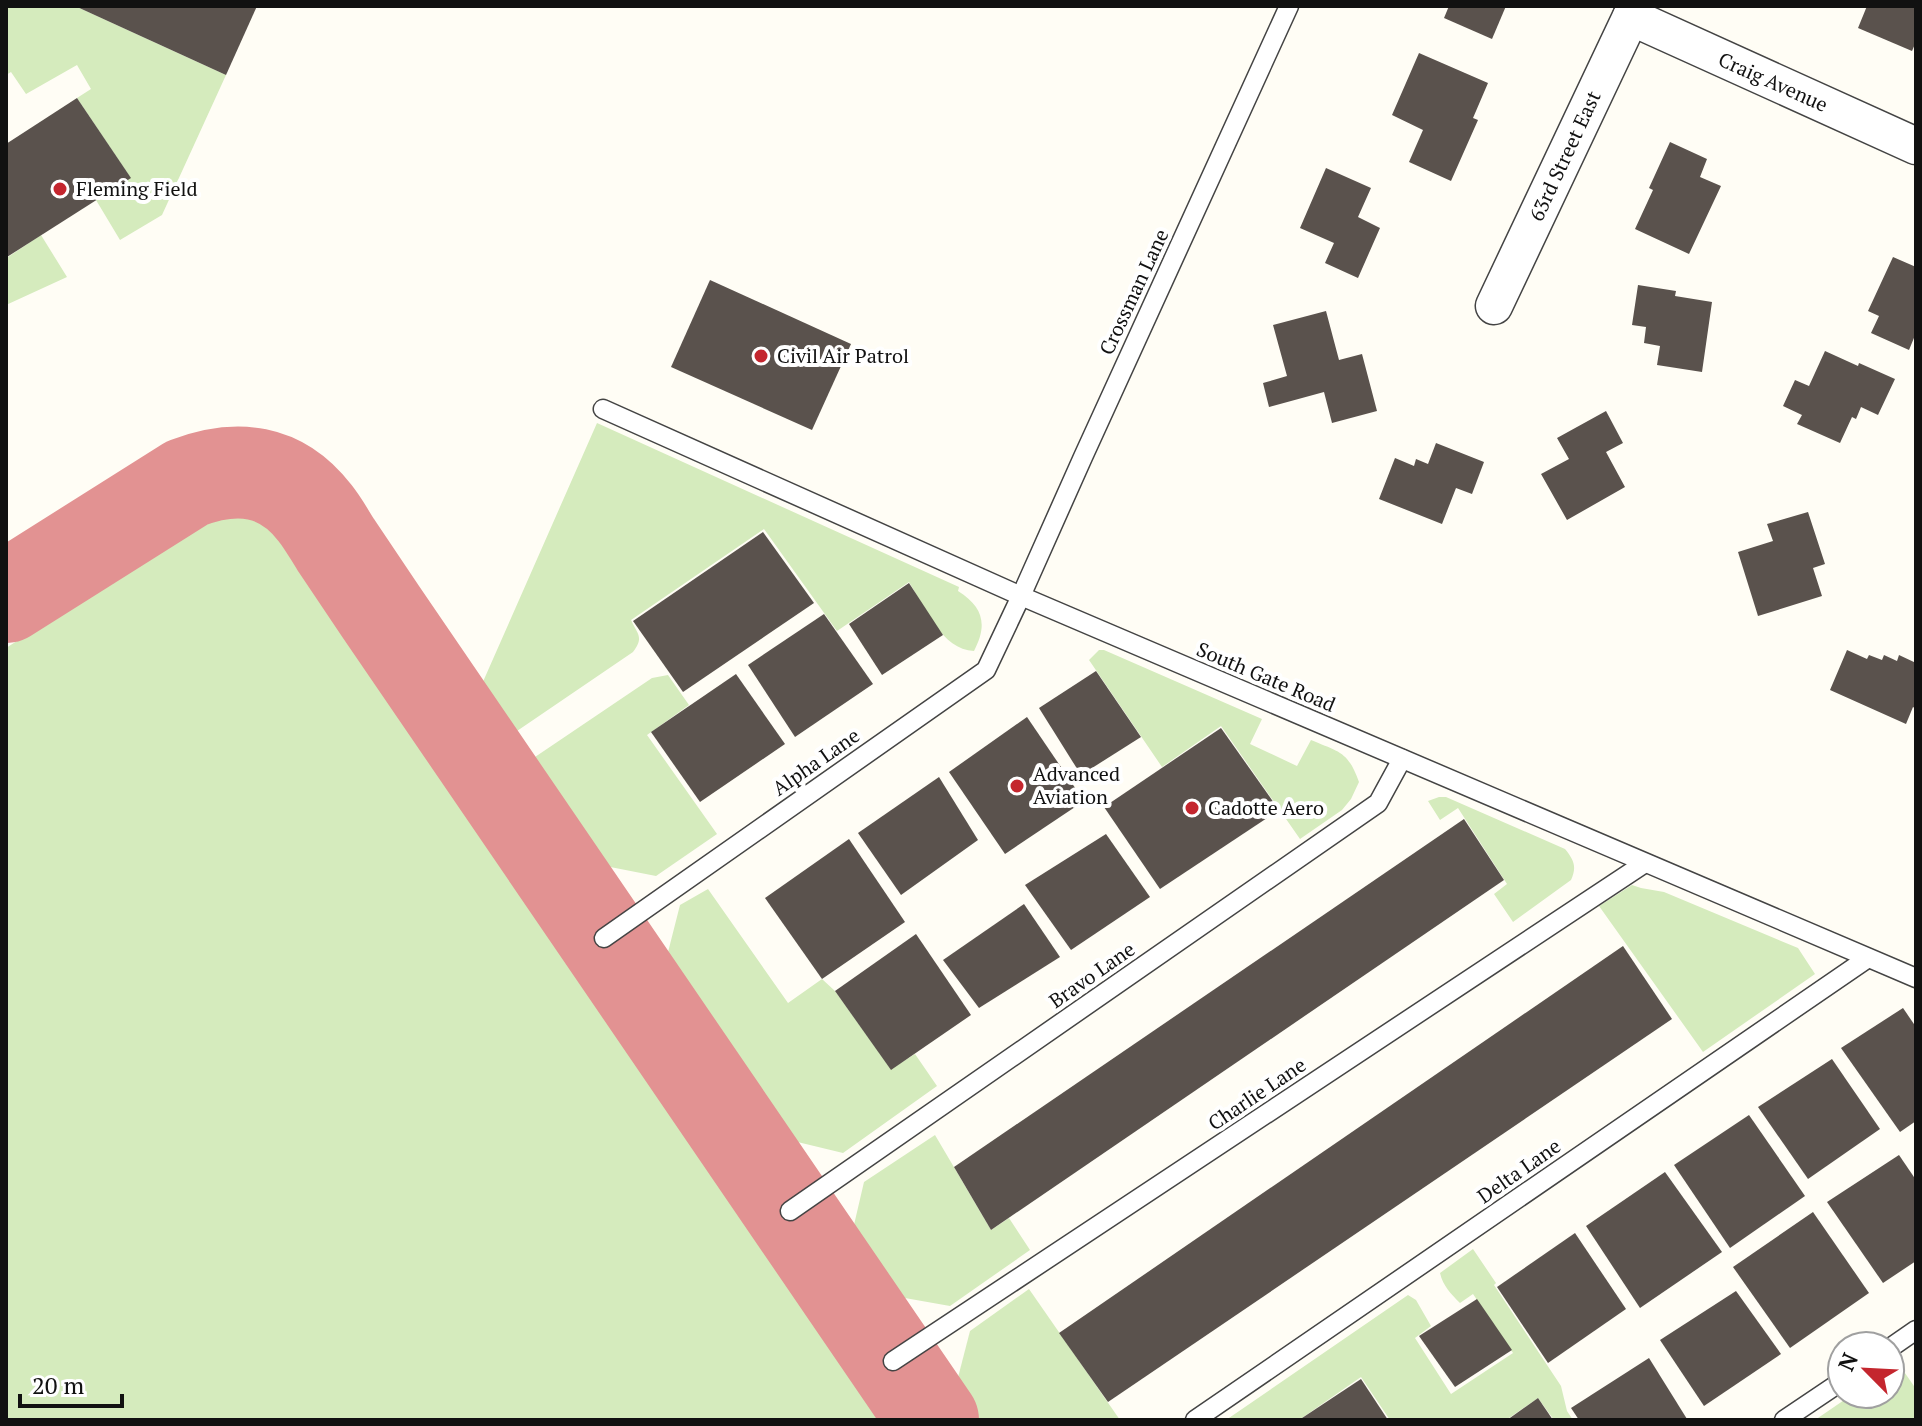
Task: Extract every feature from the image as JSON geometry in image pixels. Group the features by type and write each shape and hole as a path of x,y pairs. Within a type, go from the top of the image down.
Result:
{"street":[{"name":"Craig Avenue","path":"1633,12 1916,146"},
{"name":"63rd Street East","path":"1494,306 1633,12"}],"lane":[{"name":"Crossman Lane","path":"1021,596 1289,6"},
{"name":"South Gate Road","path":"603,409 1021,596 1916,978"},
{"name":"Alpha Lane","path":"604,938 986,670 1021,596"},
{"name":"Bravo Lane","path":"790,1211 1378,803 1402,759"},
{"name":"Charlie Lane","path":"893,1361 1645,863"},
{"name":"Delta Lane","path":"1195,1420 1868,958"},
{"path":"1784,1420 1826,1392"}],"green space":[{"path":"6,6 75,6 226,75 162,215 120,240 96,200 130,177 77,98 91,89 77,65 26,94 11,72 6,75"},
{"path":"41,235 67,277 6,305 6,255 8,257"},
{"path":"597,423 959,587 958,591 973,603 981,617 981,632 974,651 963,649 943,635 909,582 837,631 764,529 631,620 639,639 633,652 517,731 504,732 478,693"},
{"path":"216,514 279,515 293,531 896,1420 6,1420 6,648"},
{"path":"1099,650 1262,719 1250,744 1297,766 1311,740 1336,750 1351,764 1359,782 1351,799 1342,810 1300,839 1221,726 1162,767 1089,660"},
{"path":"668,675 689,705 647,735 717,834 656,876 595,864 529,770 535,757 652,678"},
{"path":"1446,797 1565,849 1574,864 1571,880 1513,922 1494,894 1507,884 1458,808 1440,820 1428,801"},
{"path":"1632,885 1664,892 1798,948 1815,974 1703,1052 1599,906"},
{"path":"708,889 788,1003 822,979 835,991 891,1069 915,1054 937,1086 843,1153 781,1138 665,964 680,905"},
{"path":"935,1135 991,1230 1009,1218 1030,1250 950,1306 888,1295 850,1242 864,1182"},
{"path":"1473,1249 1561,1386 1567,1411 1573,1420 1554,1420 1538,1398 1506,1420 1390,1420 1361,1377 1299,1420 1226,1420 1408,1295 1416,1300 1431,1326 1415,1338 1451,1394 1513,1353 1473,1294 1460,1303 1441,1278 1440,1273"},
{"path":"1029,1289 1120,1420 973,1420 954,1393 970,1331"},
{"path":"1906,1375 1916,1389 1916,1420 1815,1420 1830,1410 1906,1410"}],"building":[{"path":"75,6 257,6 226,75"},
{"path":"1449,6 1506,6 1492,39 1444,18"},
{"path":"1867,6 1916,6 1916,42 1912,51 1858,28"},
{"path":"1419,53 1488,83 1473,118 1478,120 1451,181 1409,162 1423,130 1392,115"},
{"name":"Fleming Field","path":"77,98 131,178 7,257 6,144"},
{"path":"1670,142 1707,159 1700,177 1721,186 1689,254 1635,229"},
{"path":"1326,168 1371,188 1358,217 1380,228 1358,278 1325,263 1334,243 1300,228"},
{"path":"1893,257 1916,267 1916,333 1909,350 1871,333 1879,316 1868,311"},
{"name":"Civil Air Patrol","path":"710,280 851,344 812,430 671,367"},
{"path":"1638,285 1676,291 1675,296 1712,302 1702,372 1657,365 1660,346 1644,343 1646,327 1632,325"},
{"path":"1326,311 1339,360 1362,354 1377,411 1332,423 1324,392 1269,407 1263,383 1287,376 1273,325"},
{"path":"1825,351 1895,379 1878,415 1861,407 1856,419 1852,417 1840,443 1797,424 1802,415 1783,406 1795,380 1809,386"},
{"path":"1606,411 1623,443 1606,452 1625,487 1567,520 1541,474 1569,459 1557,438"},
{"path":"1436,443 1484,462 1472,494 1456,488 1442,524 1379,499 1395,458 1414,466 1416,459 1428,464"},
{"path":"1808,512 1825,564 1813,568 1822,596 1758,616 1738,552 1773,541 1767,524"},
{"path":"763,532 814,603 683,692 633,621"},
{"path":"909,583 943,635 882,675 849,624"},
{"path":"824,614 873,684 795,737 748,665"},
{"path":"1847,650 1867,659 1869,655 1882,660 1884,655 1897,661 1899,655 1916,663 1916,709 1913,707 1906,724 1830,690"},
{"path":"1096,671 1141,737 1081,775 1039,708"},
{"path":"736,674 785,744 700,802 651,732"},
{"name":"Advanced Aviation","path":"1027,717 1084,801 1005,854 949,772"},
{"name":"Cadotte Aero","path":"1221,728 1279,810 1160,889 1104,807"},
{"path":"939,777 978,840 901,895 858,833"},
{"path":"1464,819 1504,880 991,1230 954,1167"},
{"path":"1106,834 1150,897 1071,950 1025,885"},
{"path":"849,839 905,922 822,979 765,898"},
{"path":"1024,904 1060,957 979,1008 943,960"},
{"path":"916,934 971,1015 891,1070 835,991"},
{"path":"1623,946 1672,1019 1108,1402 1059,1333"},
{"path":"1903,1008 1916,1027 1916,1121 1900,1132 1841,1048"},
{"path":"1832,1059 1880,1129 1808,1179 1758,1107"},
{"path":"1749,1115 1805,1196 1730,1248 1674,1165"},
{"path":"1899,1155 1916,1180 1916,1261 1883,1283 1827,1202"},
{"path":"1665,1172 1722,1252 1640,1308 1586,1226"},
{"path":"1813,1212 1869,1293 1790,1348 1733,1267"},
{"path":"1575,1233 1626,1309 1548,1363 1497,1287"},
{"path":"1736,1291 1781,1354 1704,1406 1660,1340"},
{"path":"1477,1299 1512,1350 1455,1387 1419,1336"},
{"path":"1649,1358 1687,1419 1579,1420 1571,1408"},
{"path":"1361,1379 1388,1420 1299,1420"},
{"path":"1538,1398 1553,1420 1507,1420"}],"taxiway":[{"path":"6,597 187,483 223,473 257,474 273,479 302,498 321,521 933,1420"}],"place":[{"name":"Fleming Field","path":"60,189"},
{"name":"Civil Air Patrol","path":"761,356"},
{"name":"Advanced Aviation","path":"1017,786"},
{"name":"Cadotte Aero","path":"1192,808"}]}
